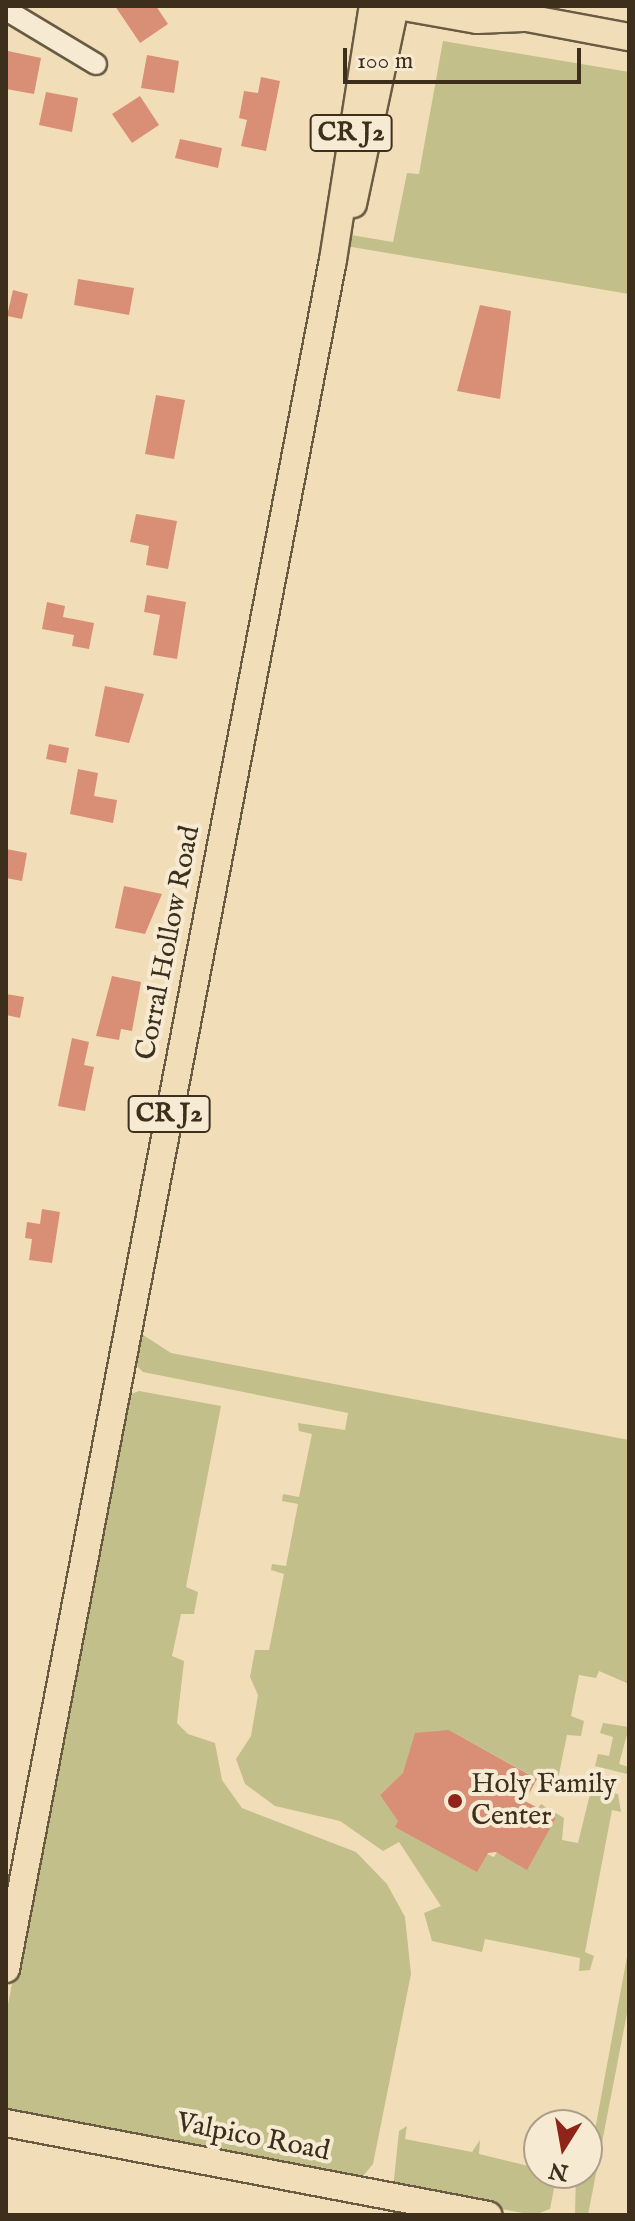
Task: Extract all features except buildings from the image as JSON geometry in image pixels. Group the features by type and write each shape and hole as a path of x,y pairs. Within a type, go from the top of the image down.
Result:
{"main road":[{"name":"Corral Hollow Road","path":"6,1969 333,260 373,6"},
{"name":"Corral Hollow Road","path":"333,260 369,149 396,6"},
{"path":"396,6 477,20 527,18"},
{"path":"499,6 527,18 629,37"},
{"name":"Valpico Road","path":"6,2123 488,2215"}],"street":[{"path":"6,10 96,64"}],"shaded area":[{"path":"443,41 629,72 629,294 346,246 351,235 393,242 407,173 419,174"},
{"path":"137,1331 171,1353 629,1440 629,1684 599,1671 596,1678 579,1675 571,1716 584,1721 581,1736 567,1735 558,1779 571,1782 570,1788 556,1789 449,1730 380,1795 393,1813 494,1857 500,1847 527,1869 556,1818 538,1808 541,1804 564,1818 562,1840 578,1843 591,1790 618,1794 621,1812 612,1810 585,1952 594,1956 590,1970 579,1971 580,1958 485,1939 482,1952 432,1941 424,1913 441,1906 399,1842 383,1851 340,1821 275,1806 245,1784 236,1759 251,1736 258,1695 250,1677 255,1650 269,1650 284,1574 271,1570 272,1564 286,1566 298,1504 282,1501 283,1494 299,1497 312,1434 299,1431 298,1423 345,1430 348,1413 143,1372 132,1361"},
{"path":"139,1391 221,1406 186,1587 198,1592 194,1614 181,1614 172,1656 184,1661 177,1723 188,1734 215,1743 222,1780 242,1808 356,1852 387,1884 405,1917 411,1974 373,2164 358,2182 6,2113 6,2015 124,1397"},
{"path":"603,1723 629,1727 619,1764 629,1767 627,1774 595,1766 598,1754 609,1756 613,1737 600,1733"},
{"path":"629,1946 629,2003 603,2137 603,2109 599,2109"},
{"path":"407,2126 405,2139 472,2152 480,2140 479,2154 523,2165 523,2189 554,2189 550,2209 534,2215 393,2189 399,2131"},
{"path":"576,2189 593,2189 588,2215 575,2215"}],"place":[{"name":"Holy Family Center","path":"455,1801"}]}
